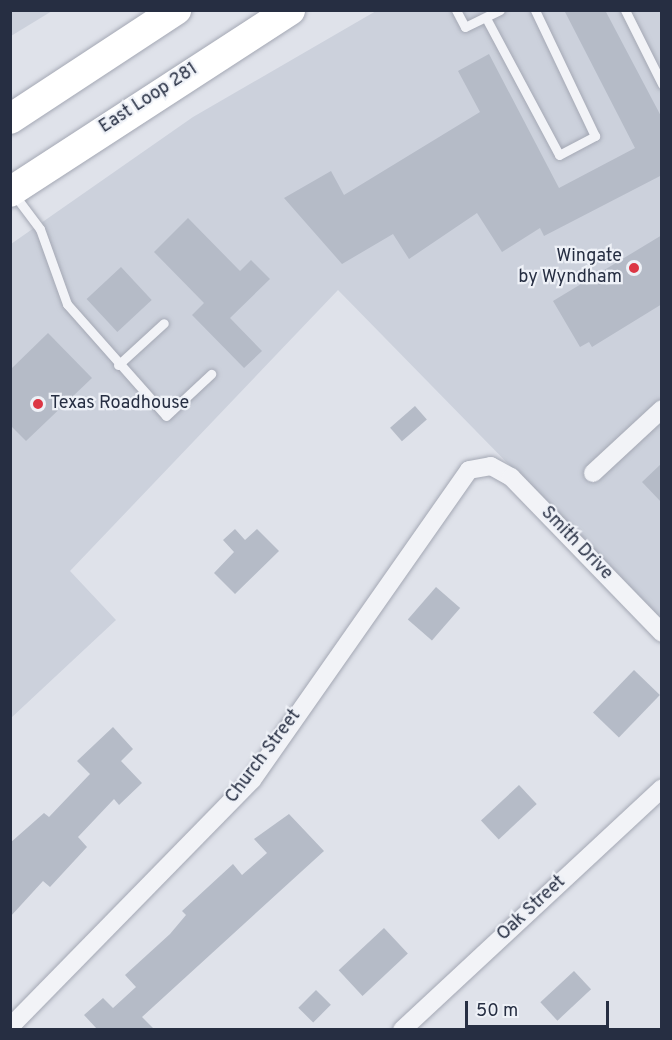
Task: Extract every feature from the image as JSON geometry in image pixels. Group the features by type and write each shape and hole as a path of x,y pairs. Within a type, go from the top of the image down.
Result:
{"highway":[{"path":"17,116 176,10"},
{"path":"234,44 275,10"},
{"name":"East Loop 281","path":"11,192 234,44 290,10"}],"street":[{"path":"593,473 662,409"},
{"name":"Smith Drive","path":"485,465 511,477 662,633"},
{"name":"Church Street","path":"10,1027 252,780 462,477 485,465"},
{"name":"Oak Street","path":"402,1029 662,788"}],"lane":[{"path":"456,10 465,27 500,10"},
{"path":"486,18 559,155 594,136 535,10"},
{"path":"625,10 661,84"},
{"path":"11,192 40,229 67,304 118,365 166,416 211,374"},
{"path":"118,365 164,323"}],"shaded area":[{"path":"11,10 52,10 52,11 11,36"},
{"path":"376,11 661,11 661,620 338,290 70,571 116,620 11,718 11,244 193,117"}],"building":[{"path":"564,10 605,10 662,118 662,175 544,236 540,228 502,252 477,213 409,259 393,234 342,264 284,198 331,171 344,195 480,112 458,71 489,54 559,188 635,148"},
{"path":"188,218 240,271 251,260 270,279 230,318 262,351 244,368 192,315 204,303 154,252"},
{"name":"Wingate by Wyndham","path":"662,235 662,304 592,347 589,342 580,347 553,301"},
{"path":"121,267 152,300 117,332 87,299"},
{"name":"Texas Roadhouse","path":"48,333 92,378 26,441 10,425 10,370"},
{"path":"415,406 427,420 402,441 390,428"},
{"path":"662,463 662,503 642,482"},
{"path":"235,529 245,540 257,529 279,551 235,594 214,573 234,552 223,540"},
{"path":"436,587 460,608 432,640 408,619"},
{"path":"634,670 660,695 619,737 593,712"},
{"path":"113,727 133,749 121,761 142,783 119,805 114,799 78,837 87,847 50,887 43,881 10,917 10,843 44,813 49,817 90,774 77,761"},
{"path":"519,785 537,804 499,839 481,820"},
{"path":"289,814 324,851 142,1017 154,1029 97,1029 84,1015 103,998 113,1008 136,987 125,975 170,934 186,915 182,911 233,864 242,875 267,853 254,839"},
{"path":"384,928 408,954 363,996 339,970"},
{"path":"574,971 591,989 557,1021 540,1002"},
{"path":"316,990 331,1005 313,1023 298,1008"}],"place":[{"name":"Wingate by Wyndham","path":"634,268"},
{"name":"Texas Roadhouse","path":"38,404"}]}
